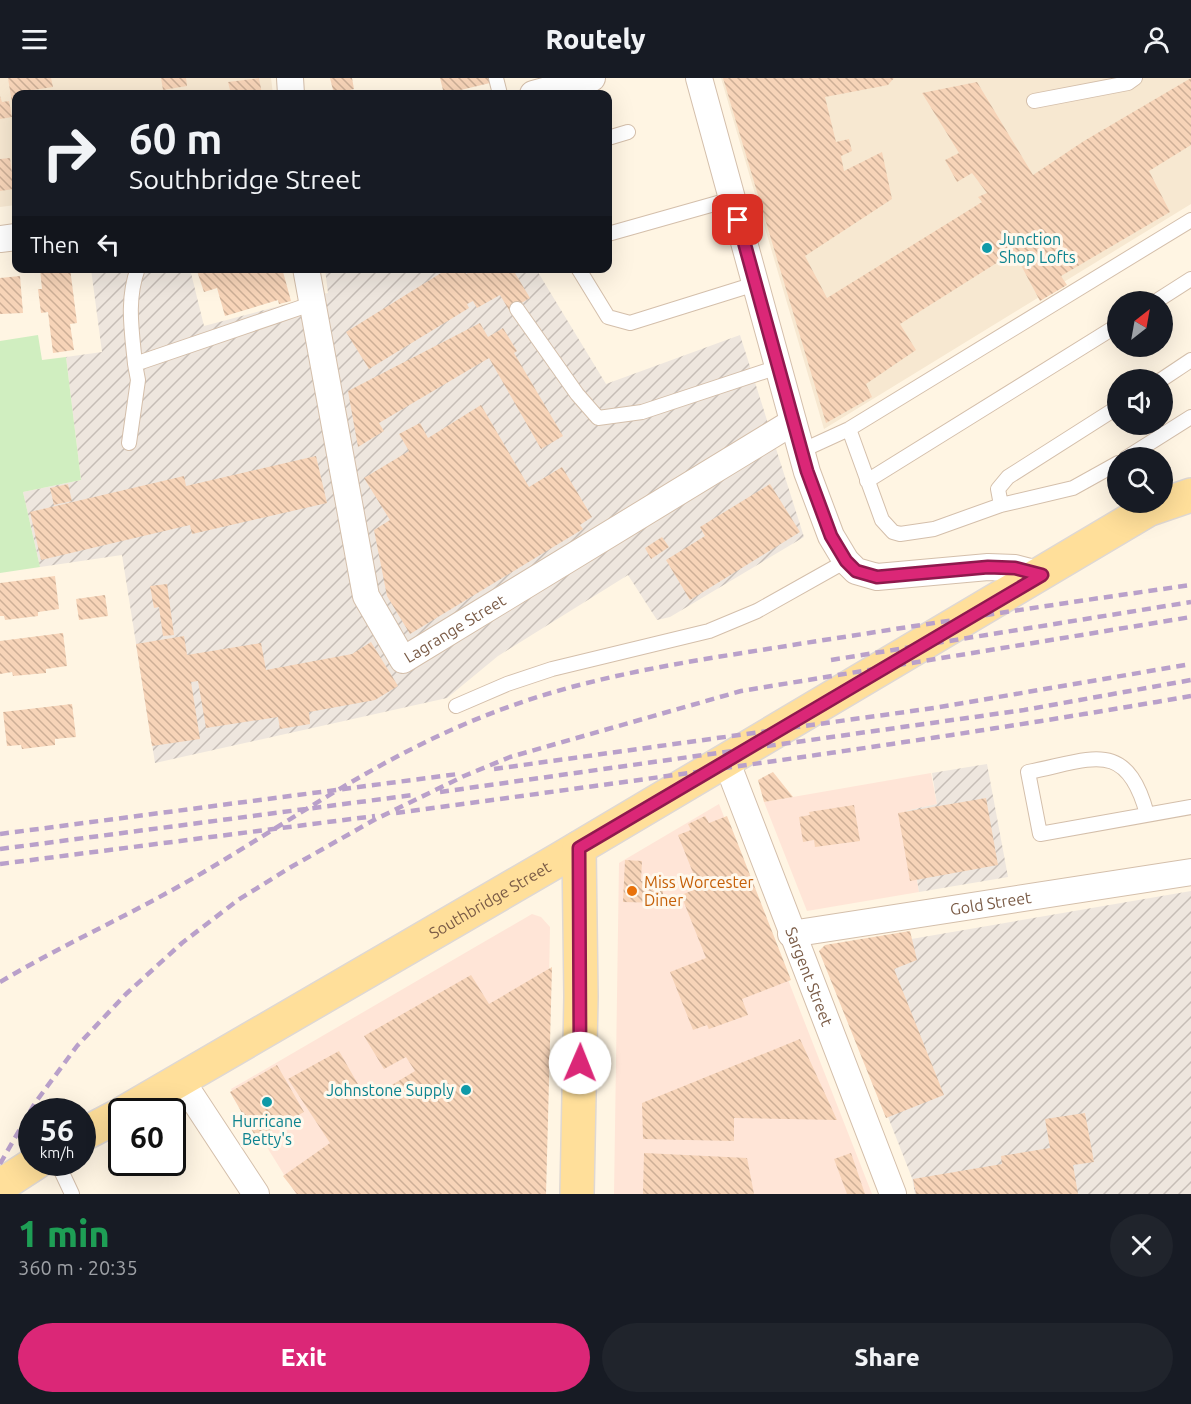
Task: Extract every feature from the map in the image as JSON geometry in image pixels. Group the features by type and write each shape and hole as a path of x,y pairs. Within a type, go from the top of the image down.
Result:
{"main road":[{"name":"Southbridge Street","path":"1173,493 1191,479"},
{"path":"1173,500 1191,495"},
{"name":"Southbridge Street","path":"148,1098 579,848 1144,513"},
{"path":"577,1194 581,998 579,848"},
{"path":"0,1186 18,1174"}],"street":[{"path":"548,90 592,78"},
{"path":"699,78 801,451 822,513 846,561 856,571 877,577 988,567 1015,568 1042,575"},
{"name":"Lagrange Street","path":"307,273 366,596 403,660 793,422"},
{"name":"Sargent Street","path":"726,760 791,934 893,1194"},
{"name":"Gold Street","path":"791,934 1191,872"},
{"path":"181,1080 256,1194"}],"lane":[{"path":"1034,100 1128,83 1135,78"},
{"path":"612,137 628,132"},
{"path":"612,233 732,199"},
{"path":"801,451 849,429 1191,220"},
{"path":"129,443 138,380 130,309 136,273"},
{"path":"581,273 608,317 630,323 755,284"},
{"path":"1172,291 1191,279"},
{"path":"135,364 314,303"},
{"path":"517,309 577,394 598,418 642,412 778,367"},
{"path":"867,481 1107,332"},
{"path":"1173,372 1191,360"},
{"path":"1001,505 999,489 1008,477 1107,414"},
{"path":"1143,447 1191,417"},
{"path":"849,429 882,520 887,527 900,534 934,529 1001,505 1074,488 1107,469"},
{"path":"456,706 507,684 552,669 709,631 757,610 846,561"},
{"path":"1147,814 1140,787 1133,776 1123,766 1110,760 1094,760 1029,772 1040,834 1191,807"},
{"path":"64,1176 72,1194"}],"shaded area":[{"path":"0,78 271,78 272,90 12,90 12,206 0,207"},
{"name":"Junction Shop Lofts","path":"721,78 1191,78 1191,204 824,429"},
{"path":"92,273 191,273 204,326 328,293 326,273 538,273 606,384 740,335 804,537 670,617 657,620 628,575 498,656 447,698 155,763 122,555 40,567 23,492 81,480 66,357 102,352"},
{"path":"987,764 1008,877 919,892 906,811 937,804 932,773"},
{"path":"931,773 937,804 906,811 919,892 807,911 764,802"},
{"path":"719,804 872,1194 614,1194 619,863"},
{"path":"1191,891 1191,1194 915,1194 912,1178 824,954"},
{"name":"Johnstone Supply","path":"532,914 541,917 550,927 545,1194 296,1194 231,1089"}],"green space":[{"path":"38,335 42,360 66,357 81,480 23,492 40,567 0,573 0,341"}],"building":[{"path":"8,78 51,78 53,87 12,90 12,103"},
{"path":"161,78 186,78 187,86 163,90"},
{"path":"259,78 261,90 230,90 228,82"},
{"path":"330,78 352,78 354,89 333,90"},
{"path":"440,78 489,78 490,83 461,90 443,90"},
{"name":"Junction Shop Lofts","path":"723,78 894,78 888,85 825,97 836,142 849,139 852,151 841,156 844,171 882,152 892,199 805,256 827,298 982,202 978,197 987,193 972,173 957,182 945,160 959,153 922,93 977,82 1033,175 1084,141 1191,78 1191,145 1149,171 1170,212 1061,276 1067,285 1040,301 1014,252 900,324 916,350 866,384 872,397 826,423"},
{"path":"0,96 2,102 9,101 12,117 0,119"},
{"path":"10,158 12,189 0,191 0,159"},
{"path":"40,273 71,273 77,323 70,324 74,350 53,353 48,312 41,313 38,289 42,289"},
{"path":"198,273 283,273 291,301 279,304 278,300 225,316 217,288 204,292"},
{"path":"441,273 515,273 530,298 509,310 500,295 477,308 473,301 467,304 469,308 369,369 346,332"},
{"path":"20,276 23,313 0,314 0,278"},
{"path":"480,323 488,337 503,328 517,351 514,353 563,436 541,449 489,358 379,423 384,431 358,447 348,391"},
{"path":"481,405 529,487 562,467 592,517 580,525 583,529 410,634 387,596 374,530 390,520 364,478 409,451 399,434 420,423 428,438"},
{"path":"316,456 327,503 192,534 190,525 41,560 30,512 184,476 186,486"},
{"path":"68,484 72,501 54,505 50,488"},
{"path":"770,484 800,532 690,600 666,560 705,536 700,527"},
{"path":"662,537 669,547 651,559 645,548"},
{"path":"55,576 59,609 38,612 38,616 5,620 4,616 0,616 0,583"},
{"path":"167,584 174,635 163,636 159,607 154,608 150,586"},
{"path":"105,595 108,616 79,620 76,599"},
{"path":"63,633 67,666 46,669 46,673 13,676 12,672 0,674 0,641"},
{"path":"184,636 187,655 261,643 266,670 352,654 371,642 398,686 375,700 309,712 310,724 280,729 278,717 206,728 198,681 191,682 200,739 152,746 136,644"},
{"path":"72,704 76,737 55,739 55,745 22,749 21,745 7,746 3,712"},
{"path":"773,772 793,797 764,802 758,780"},
{"path":"986,798 998,865 910,881 898,813"},
{"path":"854,805 860,841 815,847 814,840 803,842 799,817 810,815 809,812"},
{"path":"705,816 709,823 727,816 791,980 742,999 748,1015 709,1029 707,1025 693,1030 670,972 706,958 681,895 699,888 678,835 691,830 688,824"},
{"name":"Miss Worcester Diner","path":"625,860 642,861 641,881 663,882 663,903 623,902"},
{"path":"910,931 917,960 894,969 944,1095 886,1118 819,951 825,945"},
{"name":"Johnstone Supply","path":"552,967 546,1194 297,1194 283,1176 330,1143 288,1079 339,1051 367,1100 415,1071 406,1057 384,1069 364,1036 471,975 489,1004"},
{"path":"800,1039 837,1120 734,1118 734,1141 643,1139 642,1103"},
{"name":"Hurricane Betty's","path":"277,1065 304,1112 257,1139 230,1092"},
{"path":"1085,1113 1094,1162 1073,1165 1078,1194 916,1194 913,1179 1002,1164 1001,1156 1050,1148 1045,1119"},
{"path":"644,1153 747,1158 754,1194 643,1194"},
{"path":"851,1153 865,1194 847,1194 834,1159"}],"railway":[{"path":"0,982 197,876 388,762 427,741 511,706 619,675 694,661 1191,585"},
{"path":"831,660 1191,602"},
{"path":"0,1164 35,1103 77,1046 126,994 182,943 238,900 291,867 374,820 464,776 510,757 741,691 1191,617"},
{"path":"494,769 934,708 1191,664"},
{"path":"440,792 1024,710 1191,680"},
{"path":"396,813 893,744 1191,696"},
{"path":"0,834 458,774"},
{"path":"0,849 413,795"},
{"path":"0,864 375,816"}],"place":[{"name":"Junction Shop Lofts","path":"987,248"},
{"name":"Miss Worcester Diner","path":"632,891"},
{"name":"Johnstone Supply","path":"466,1090"},
{"name":"Hurricane Betty's","path":"267,1102"}],"route":[{"path":"580,1063 579,848 1042,575 1015,568 974,567 870,577 851,567 831,536 814,493 738,220"}]}
